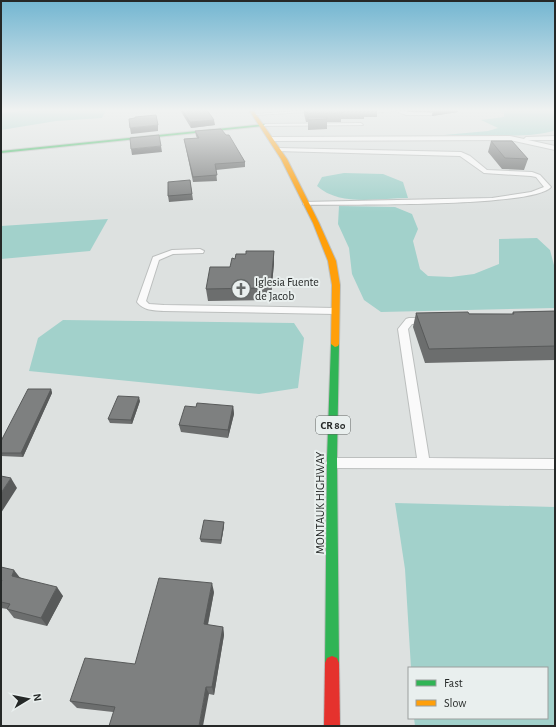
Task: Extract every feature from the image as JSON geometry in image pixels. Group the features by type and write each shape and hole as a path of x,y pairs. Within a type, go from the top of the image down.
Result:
{"main road":[{"path":"1,152 79,144"},
{"name":"MONTAUK HIGHWAY","path":"274,144 305,202 332,261 336,285 332,463 332,726"}],"lane":[{"path":"535,144 555,148"},
{"path":"278,150 461,154 468,156 481,170 486,172 532,174 538,176 548,187 546,191 537,194 512,196 492,200 305,202"},
{"path":"200,251 172,252 156,259 141,302 147,307 164,308 335,311"},
{"path":"424,463 403,329 409,321 440,321"},
{"path":"332,463 555,464"}],"shaded area":[{"path":"344,173 383,174 403,182 408,198 373,200 348,199 326,193 317,186 322,177"},
{"path":"339,206 395,207 412,214 418,229 413,241 420,269 428,276 451,277 474,274 499,264 499,239 537,238 550,250 555,269 555,308 381,312 364,300 352,274 349,248 338,224"},
{"path":"108,219 90,251 1,259 1,226"},
{"path":"63,320 294,323 304,338 298,388 259,394 29,371 38,338"},
{"path":"395,503 555,507 555,726 415,726 414,719 548,719 548,667 411,667 405,569"}],"building":[{"path":"131,144 161,144 161,146 131,149"},
{"path":"185,144 234,144 245,162 215,164 217,175 193,177"},
{"path":"493,144 515,144 528,159 505,158"},
{"path":"190,180 192,194 168,196 168,182"},
{"path":"246,251 274,251 271,283 262,283 262,288 206,289 210,267 230,267 232,258 235,259 236,254 246,254"},
{"path":"555,311 555,346 429,349 416,313 468,312 469,314 514,314 513,312"},
{"path":"28,389 51,389 21,453 1,453 1,441"},
{"path":"118,396 139,397 131,420 108,419"},
{"path":"197,403 233,406 228,430 179,425 185,406 196,407"},
{"path":"1,476 11,478 1,493"},
{"path":"204,520 224,522 221,540 200,539"},
{"path":"1,567 14,570 12,576 57,587 41,618 7,609 10,604 1,602"},
{"path":"159,578 212,583 204,624 223,627 212,687 206,687 199,726 109,726 115,707 70,701 85,658 135,664"}],"traffic: fast":[{"path":"1,152 79,144"},
{"path":"332,663 332,458 335,344"}],"traffic: slow":[{"path":"274,144 284,159 316,223 332,261 336,285 335,344"}],"traffic: jam":[{"path":"332,663 332,726"}],"place":[{"name":"Iglesia Fuente de Jacob","path":"241,289"}]}
